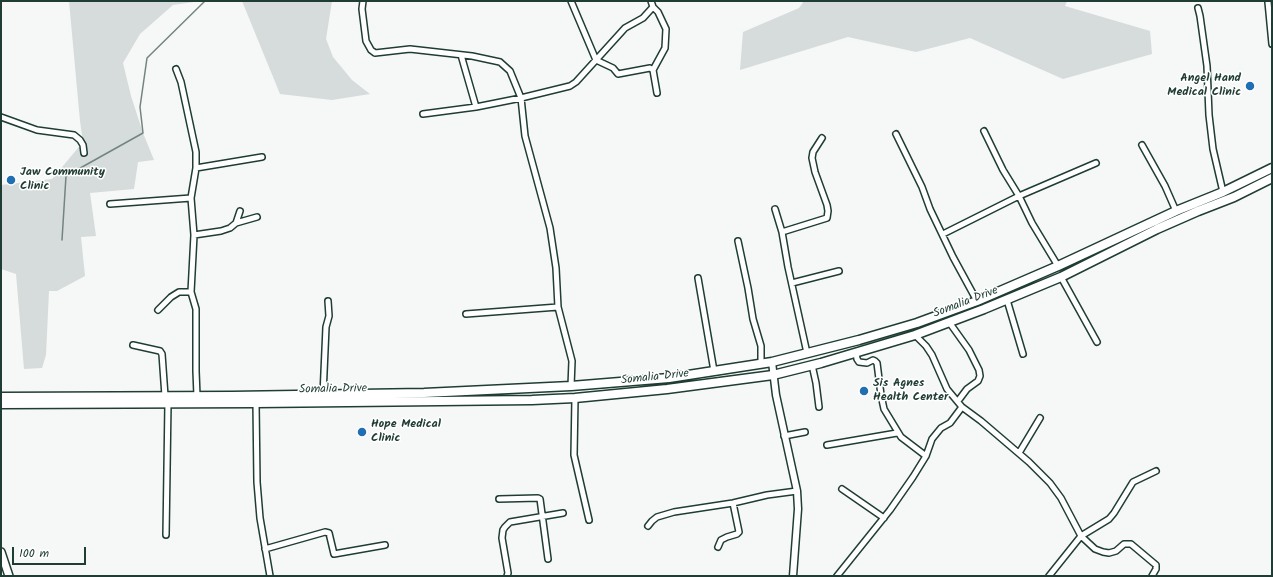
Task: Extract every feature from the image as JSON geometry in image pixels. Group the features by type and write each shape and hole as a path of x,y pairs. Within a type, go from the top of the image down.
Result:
{"main road":[{"name":"Somalia Drive","path":"1,404 166,400 197,396 416,394 571,386 669,378 772,362 917,323 978,302 1176,211 1223,192 1272,168"},
{"name":"Somalia Drive","path":"1,397 256,403 467,402 575,398 666,389 773,375 856,353 915,335 1007,300 1061,277 1157,229 1234,197 1272,178"},
{"path":"1,552 9,576"}],"street":[{"path":"362,1 366,42 370,50 376,53 410,49 461,55 500,62 510,70 521,98 525,136 550,228 556,268 558,307 572,361 571,386"},
{"path":"571,1 596,60 613,68 618,74 650,68 654,70"},
{"path":"652,1 653,7 658,12 666,29 665,48 654,70 657,93"},
{"path":"1268,2 1272,44"},
{"path":"423,114 476,107 570,86 576,82 625,28 643,18 653,7"},
{"path":"1198,8 1207,66 1213,149 1223,192"},
{"path":"461,55 476,107"},
{"path":"176,69 183,90 196,152 196,168 191,198 194,236 191,292 196,314 195,347 197,396"},
{"path":"1,117 37,130 74,135 83,145 84,153"},
{"path":"984,131 1003,170 1019,196 1032,224 1058,266"},
{"path":"896,134 922,187 930,208 956,263 978,302"},
{"path":"782,232 826,218 828,211 827,205 815,172 812,158 813,152 822,138"},
{"path":"1142,145 1165,186 1176,211"},
{"path":"196,168 262,157"},
{"path":"943,234 1019,196 1096,163"},
{"path":"110,204 191,198"},
{"path":"775,209 782,232 807,353"},
{"path":"236,223 240,211"},
{"path":"194,236 221,231 230,228 236,223 257,217"},
{"path":"738,241 746,274 762,363"},
{"path":"792,283 839,271"},
{"path":"1061,277 1097,342"},
{"path":"698,278 714,371"},
{"path":"158,310 171,297 179,292 191,292"},
{"path":"1007,300 1022,354"},
{"path":"323,395 326,327 329,316 328,301"},
{"path":"466,314 558,307"},
{"path":"949,322 969,350 979,370 980,376 958,401"},
{"path":"915,335 926,346 932,355 947,389 962,407 981,421 1039,471 1050,483 1061,498 1081,536 1095,549 1109,553 1116,551 1124,544 1131,544 1156,564 1156,569 1152,576"},
{"path":"133,345 160,351 162,354 166,400 166,535"},
{"path":"856,353 859,362 867,363 874,360 877,363 884,410 897,433 926,456"},
{"path":"772,362 784,436 797,491 798,509 794,576"},
{"path":"812,365 819,407"},
{"path":"575,398 574,455 589,520"},
{"path":"256,403 257,482 260,518 270,576"},
{"path":"837,576 884,518 913,477 926,456 932,439 941,428 950,423 962,407"},
{"path":"1018,453 1040,418"},
{"path":"784,436 805,432"},
{"path":"827,445 897,433"},
{"path":"1048,576 1081,536 1109,519 1133,482 1156,471"},
{"path":"842,489 884,518"},
{"path":"648,526 652,520 657,517 669,514 733,503 767,495 797,491"},
{"path":"499,500 538,498 541,501 548,558"},
{"path":"718,547 721,540 739,532 733,503"},
{"path":"507,576 502,538 505,527 510,522 563,513"},
{"path":"265,549 325,532 328,533 334,554 385,545"},
{"path":"842,571 847,576"}],"shaded area":[{"path":"69,1 201,1 173,5 140,34 123,63 131,96 143,133 154,160 138,162 134,189 90,193 96,236 81,237 85,276 57,291 49,291 46,355 42,368 24,369 16,274 1,269 1,185 52,179 83,142"},
{"path":"242,1 332,1 326,39 333,57 352,80 370,94 332,100 280,94"},
{"path":"804,1 1067,1 1065,6 1150,31 1152,54 1063,79 970,38 916,52 848,37 740,70 743,32 799,8"}],"waterway":[{"path":"62,240 66,176 143,133 140,107 147,58 205,1"}],"place":[{"name":"Angel Hand Medical Clinic","path":"1250,86"},
{"name":"Jaw Community Clinic","path":"11,180"},
{"name":"Sis Agnes Health Center","path":"864,391"},
{"name":"Hope Medical Clinic","path":"362,432"}]}
